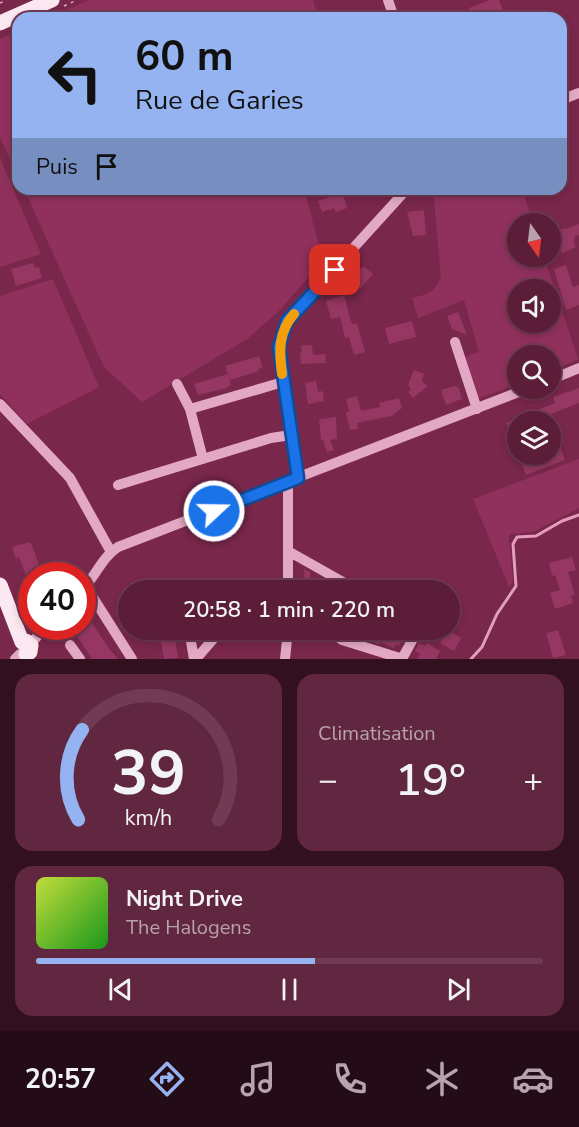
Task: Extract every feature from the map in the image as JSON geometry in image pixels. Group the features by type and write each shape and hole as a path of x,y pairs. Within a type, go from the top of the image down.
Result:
{"main road":[{"path":"0,13 29,0"},
{"path":"25,12 52,0"},
{"path":"0,585 24,652"}],"street":[{"path":"288,580 293,481 291,435 279,347 287,321 402,195"},
{"path":"455,342 477,409"},
{"path":"561,375 579,368"},
{"path":"189,409 283,382"},
{"path":"177,384 189,409 203,459"},
{"path":"96,572 111,552 118,547 507,397"},
{"path":"0,404 70,478 111,552"},
{"path":"117,484 271,438 291,435"},
{"path":"288,551 339,580"},
{"path":"96,602 132,659"},
{"path":"24,652 35,640"},
{"path":"191,640 195,659"},
{"path":"195,659 212,640"},
{"path":"285,659 287,640"},
{"path":"342,640 402,659 412,640"},
{"path":"70,645 80,659"}],"path":[{"path":"0,3 8,0"}],"shaded area":[{"path":"89,0 313,0 316,12 62,12"},
{"path":"12,34 12,164 0,137 0,39"},
{"path":"0,158 12,186 12,195 16,195 41,254 0,267"},
{"path":"27,195 306,195 323,261 278,312 247,339 142,402 104,367"},
{"path":"434,195 524,195 530,213 507,213 507,267 547,267 551,279 507,279 507,333 561,333 561,308 578,359 561,367 561,345 507,345 507,388 477,399 466,358 479,352 464,300 418,318 412,298 433,290 441,277"},
{"path":"53,279 99,387 27,424 0,394 0,296"},
{"path":"579,459 579,508 533,532 509,536 513,582 509,587 473,499"}],"building":[{"path":"490,0 499,0 503,10 471,12 469,8"},
{"path":"344,195 347,208 336,212 334,208 322,212 318,201"},
{"path":"424,210 426,235 413,236 407,212"},
{"path":"579,224 579,235 573,240 576,247 562,253 561,229"},
{"path":"33,263 35,268 39,267 42,278 16,286 11,269"},
{"path":"566,265 573,287 579,285 579,305 566,310 561,293 561,279 557,279 554,269"},
{"path":"363,266 373,274 361,288 351,280"},
{"path":"344,295 351,322 357,323 365,352 354,355 349,337 345,338 340,317 331,319 326,301"},
{"path":"458,312 467,335 452,329 447,316"},
{"path":"412,321 416,337 389,344 385,328"},
{"path":"312,345 313,355 325,354 326,363 301,364 301,346"},
{"path":"259,356 263,368 230,380 225,366"},
{"path":"414,370 424,374 422,381 428,386 413,398 408,392 411,390 408,385"},
{"path":"228,374 231,385 227,388 198,395 194,384"},
{"path":"316,381 318,392 323,391 324,401 308,404 305,383"},
{"path":"455,386 459,388 462,399 446,405 441,390"},
{"path":"579,388 579,403 558,411 535,411 555,403 554,399 561,399 561,394"},
{"path":"357,396 361,411 380,407 379,403 399,398 402,408 392,416 357,423 358,429 350,430 346,399"},
{"path":"336,417 337,439 330,440 334,450 327,452 321,440 319,419"},
{"path":"561,449 565,460 561,462"},
{"path":"522,465 552,465 526,475"},
{"path":"30,542 38,562 21,562 19,557 16,559 12,547"},
{"path":"572,557 576,570 568,572 575,595 571,596 573,603 555,609 550,593 560,590 555,575 552,576 549,563"},
{"path":"304,569 310,572 310,580 304,580"},
{"path":"96,629 118,659 92,659 80,640 96,640"},
{"path":"558,630 566,655 553,658 546,633"},
{"path":"161,640 175,640 178,658 164,659"},
{"path":"366,640 403,640 399,646 396,644 394,648 380,642 379,644"},
{"path":"442,640 460,640 454,651 440,643"},
{"path":"419,643 425,646 427,643 440,651 436,659 417,659 420,654 415,651"}],"waterway":[{"path":"471,659 482,647 497,614 516,586 513,544 517,537 536,536 562,521 579,515"}],"slow traffic":[{"path":"282,374 279,347 287,321 294,314"}],"route":[{"path":"214,511 298,478 279,347 287,321 335,270"}]}
